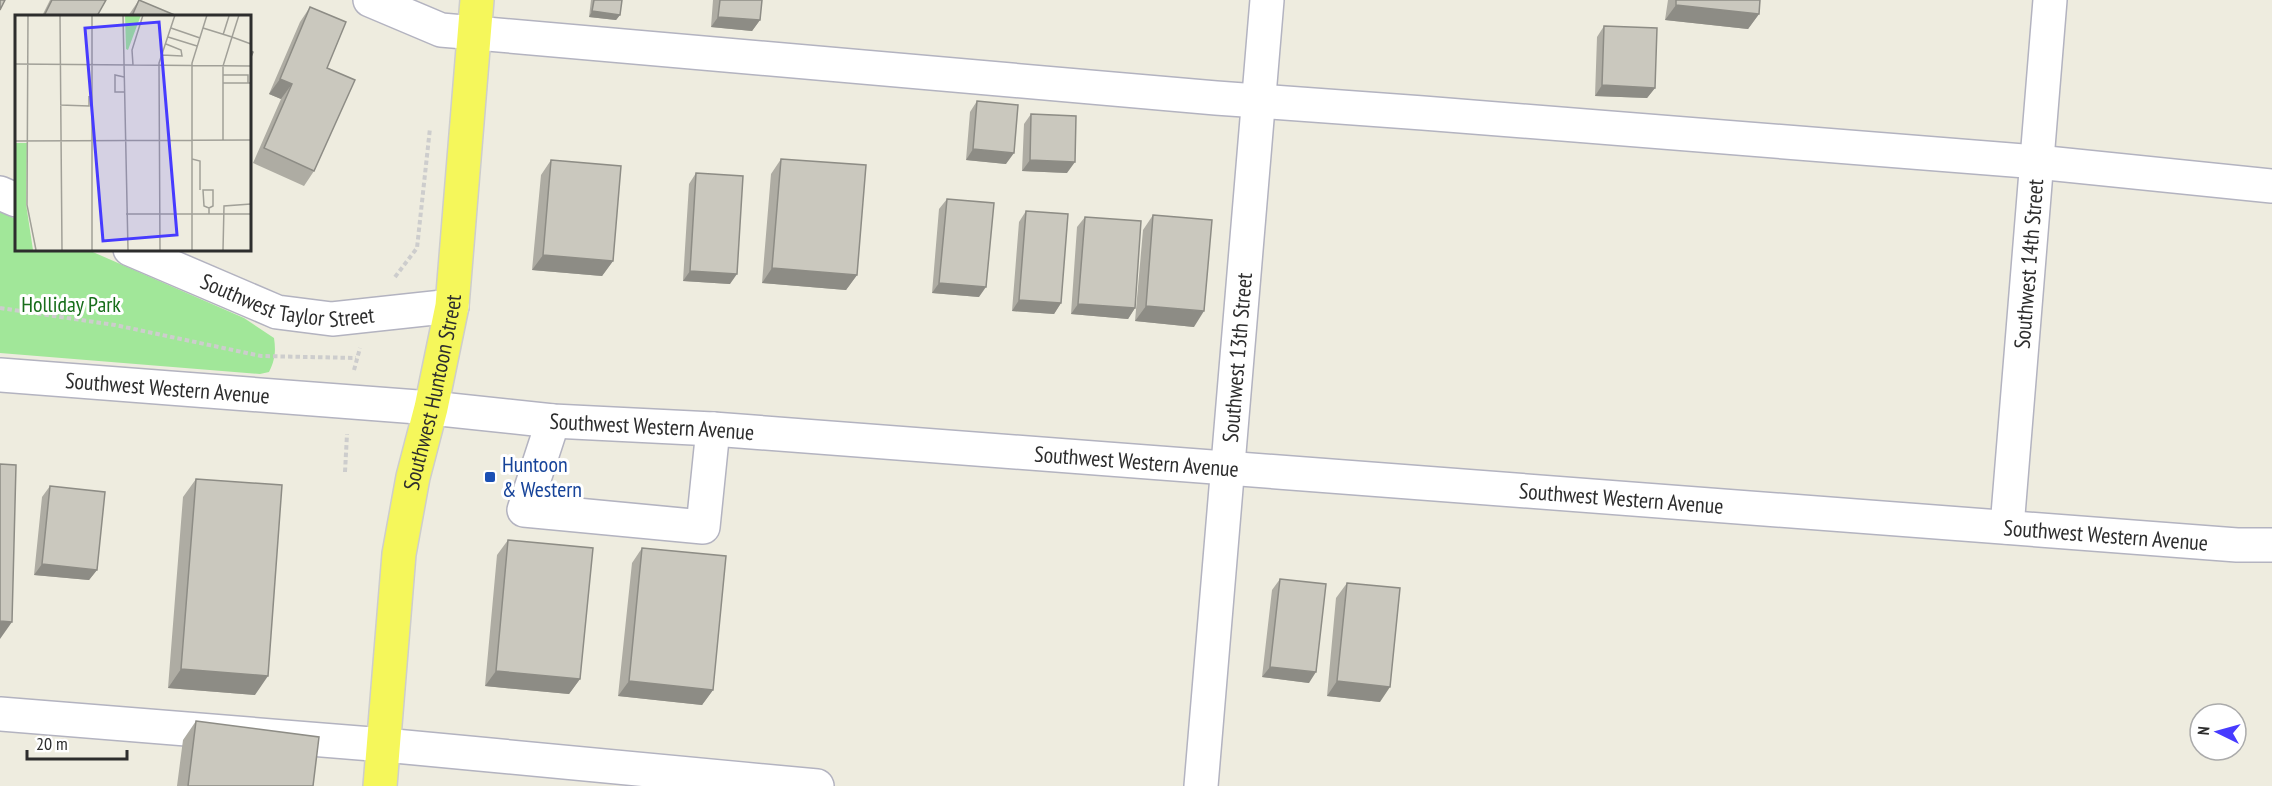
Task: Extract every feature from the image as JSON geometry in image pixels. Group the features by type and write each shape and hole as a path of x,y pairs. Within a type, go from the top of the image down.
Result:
{"main road":[{"name":"Southwest Huntoon Street","path":"380,786 399,554 413,477 431,408 452,306 476,16"}],"street":[{"path":"370,0 441,30 476,16 1258,101 2037,162 2272,186"},
{"name":"Southwest 13th Street","path":"1201,786 1267,0"},
{"name":"Southwest 14th Street","path":"2007,527 2050,0"},
{"path":"0,193 15,200"},
{"name":"Southwest Taylor Street","path":"132,250 277,312 332,319 452,306"},
{"name":"Southwest Western Avenue","path":"0,375 349,401 553,421 712,429 2237,545 2272,545"},
{"path":"553,421 524,510 703,528 712,429"},
{"path":"0,714 384,745 817,786"}],"path":[{"path":"345,472 349,401 356,358 379,299 417,248 431,122"},
{"path":"0,309 115,325 261,356 356,358"}],"green space":[{"name":"Holliday Park","path":"0,212 15,219 15,250 88,250 244,318 274,338 275,347 269,372 260,374 0,353"}],"building":[{"path":"0,0 5,0 0,10"},
{"path":"52,0 106,0 98,15 44,15"},
{"path":"139,0 175,15 132,15"},
{"path":"594,0 622,0 620,15 592,11"},
{"path":"720,0 762,0 760,20 718,17"},
{"path":"1676,0 1760,0 1759,14 1676,5"},
{"path":"310,7 346,22 327,68 355,80 314,171 264,148 292,84 280,79"},
{"path":"1604,26 1657,28 1655,88 1602,85"},
{"path":"977,101 1018,105 1014,153 973,149"},
{"path":"1031,114 1076,116 1075,162 1030,160"},
{"path":"781,159 866,165 857,275 772,268"},
{"path":"551,160 621,166 613,261 543,255"},
{"path":"696,173 743,176 737,274 690,271"},
{"path":"947,199 994,203 986,287 939,283"},
{"path":"1026,211 1068,214 1061,303 1019,300"},
{"path":"1153,215 1212,220 1204,311 1146,306"},
{"path":"1085,217 1141,221 1135,308 1078,304"},
{"path":"0,464 16,465 12,622 0,621"},
{"path":"196,479 282,485 268,676 181,669"},
{"path":"50,486 105,492 97,570 42,564"},
{"path":"508,540 593,548 580,679 496,671"},
{"path":"642,548 726,556 713,690 629,681"},
{"path":"1280,579 1326,584 1316,672 1270,667"},
{"path":"1347,583 1400,588 1390,687 1337,681"},
{"path":"196,721 319,737 313,786 188,786"}],"place":[{"name":"Huntoon & Western","path":"490,477"}]}
